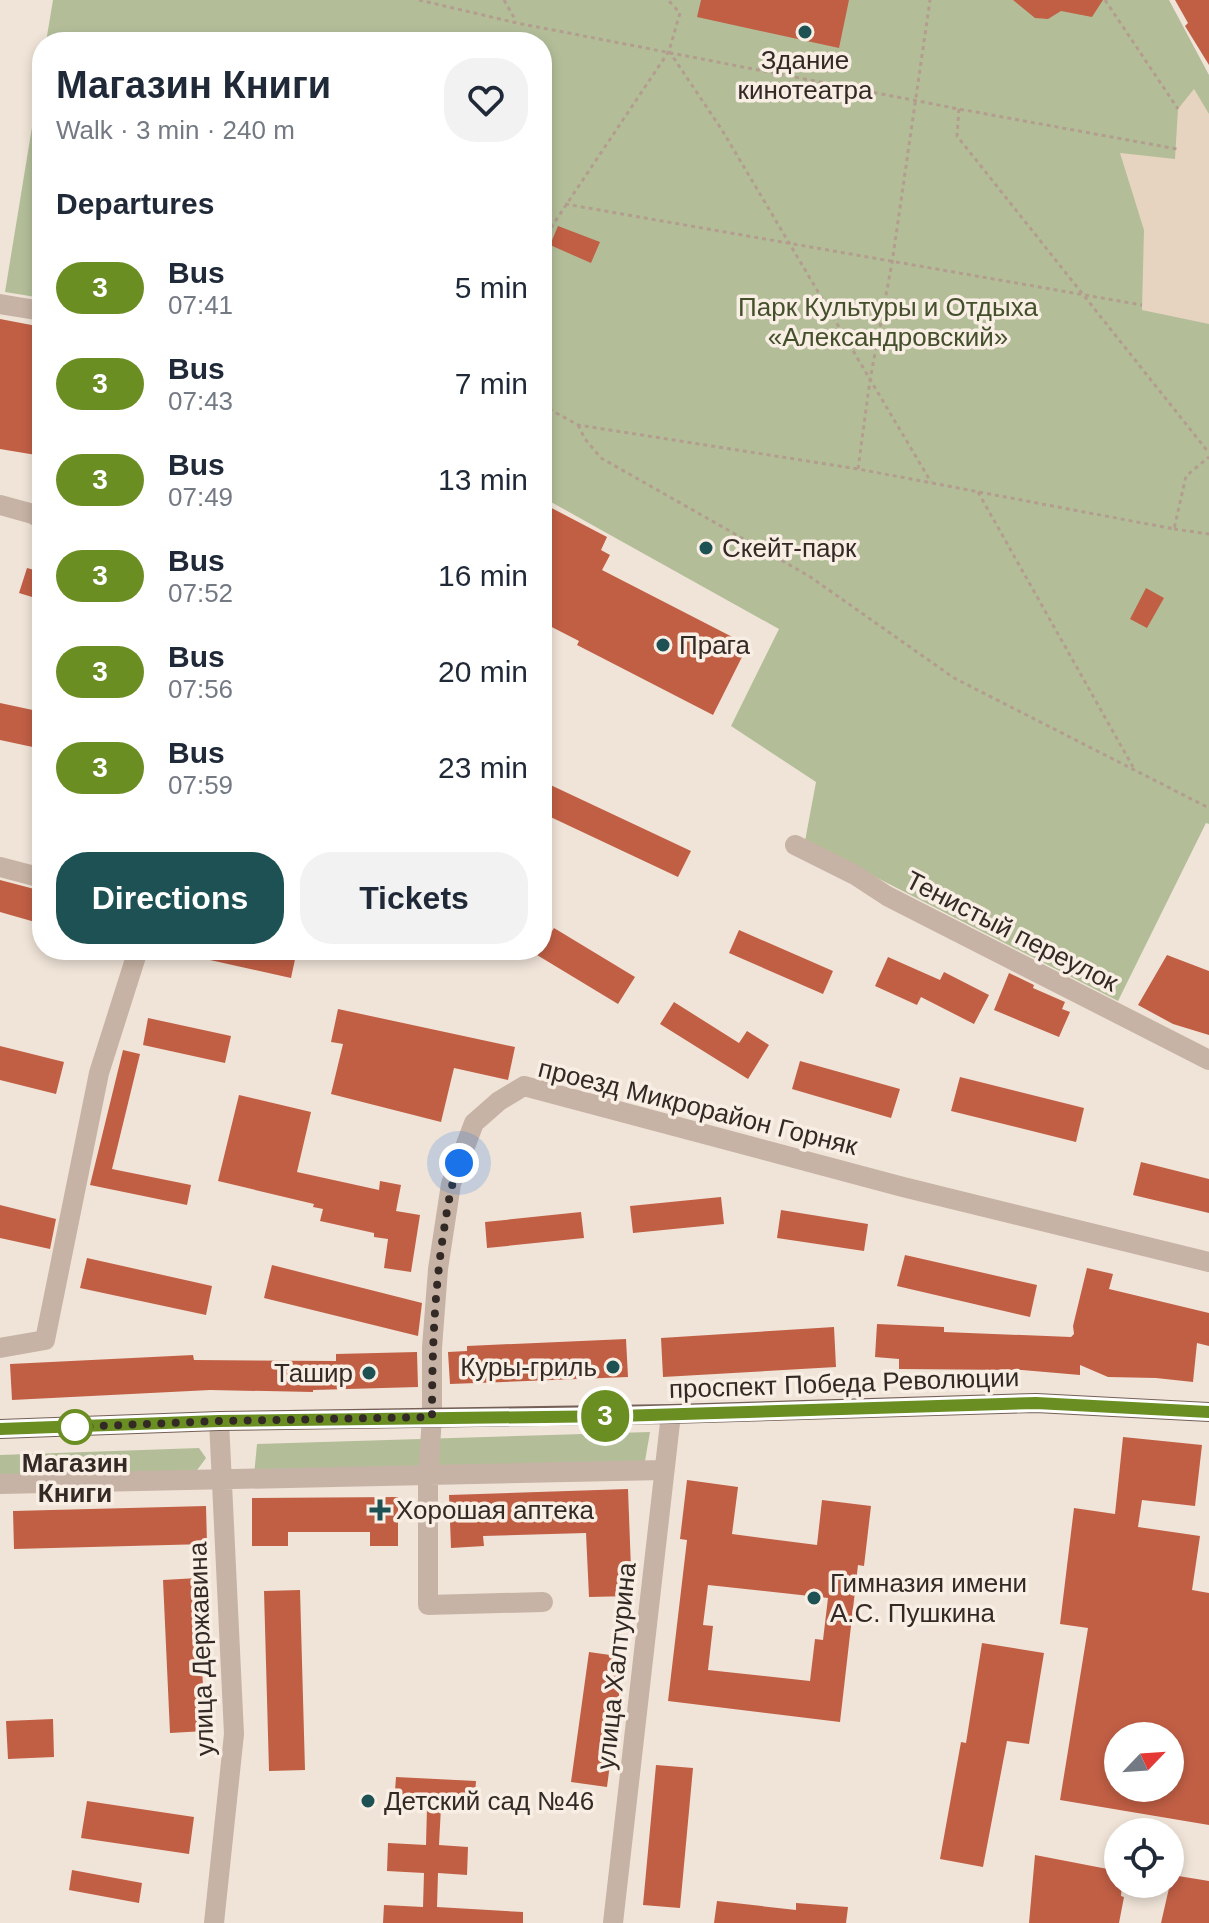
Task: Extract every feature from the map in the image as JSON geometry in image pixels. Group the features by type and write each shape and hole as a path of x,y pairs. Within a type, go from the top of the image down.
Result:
{"main road":[{"name":"проспект Победа Революции","path":"0,1429 219,1421 671,1414 1036,1403 1209,1412"}],"street":[{"path":"0,304 32,309"},
{"path":"0,505 32,514"},
{"name":"Тенистый переулок","path":"795,845 855,875 887,896 1209,1060"},
{"path":"0,867 32,875"},
{"path":"0,1348 45,1340 99,1073 135,960"},
{"name":"проезд Микрорайон Горняк","path":"432,1417 432,1348 438,1269 451,1184 474,1123 499,1101 524,1086 903,1187 1209,1262"},
{"name":"улица Халтурина","path":"613,1923 671,1414"},
{"path":"432,1417 428,1476 428,1605 543,1602"},
{"name":"улица Державина","path":"214,1923 234,1734 219,1421"},
{"path":"0,1484 664,1470"}],"path":[{"path":"419,0 517,23 1177,149"},
{"path":"504,0 517,23"},
{"path":"552,225 669,51 680,13 668,0"},
{"path":"858,469 930,0"},
{"path":"1105,0 1178,109"},
{"path":"669,51 722,130 932,483"},
{"path":"959,109 957,136 1209,455 1186,476 1174,529"},
{"path":"565,204 1142,305"},
{"path":"552,411 578,425 858,469 1209,534"},
{"path":"578,425 601,458 809,576 954,678 1209,808"},
{"path":"978,492 1134,769"}],"green space":[{"name":"Парк Культуры и Отдыха «Александровский»","path":"53,0 1169,0 1209,75 1209,824 1206,823 1118,1001 805,841 816,782 731,726 779,629 552,503 552,32 48,32"},
{"path":"32,127 32,296 5,292"},
{"path":"650,1432 645,1461 254,1475 257,1444"},
{"path":"199,1448 206,1458 195,1473 0,1476 0,1455"}],"shaded area":[{"path":"1194,89 1209,114 1209,324 1142,310 1144,230 1120,153 1175,159 1178,109"}],"building":[{"name":"Здание кинотеатра","path":"701,0 849,0 839,48 697,17"},
{"path":"1013,0 1103,0 1092,17 1061,11 1048,19 1035,18"},
{"path":"1175,0 1209,0 1209,65 1185,26 1188,23"},
{"path":"558,226 600,242 591,263 552,246"},
{"path":"0,319 32,325 32,454 0,449"},
{"name":"Прага","path":"552,508 607,537 601,550 610,555 602,570 748,645 713,715 577,645 579,641 552,627"},
{"path":"27,568 32,569 32,597 19,593"},
{"path":"1146,588 1164,598 1147,628 1130,619"},
{"path":"0,703 32,710 32,747 0,740"},
{"path":"552,786 691,851 678,877 552,818"},
{"path":"0,880 32,888 32,921 0,912"},
{"path":"554,928 635,977 618,1004 545,960 552,960"},
{"path":"739,930 833,971 823,994 729,953"},
{"path":"1167,955 1209,971 1209,1035 1173,1024 1138,1005"},
{"path":"888,957 940,980 944,972 989,995 974,1024 921,997 917,1005 875,986"},
{"path":"210,960 295,960 291,978"},
{"path":"1009,973 1065,1002 1062,1009 1070,1012 1059,1037 994,1010"},
{"path":"674,1002 739,1043 747,1031 769,1045 748,1079 660,1024"},
{"path":"338,1009 515,1047 508,1080 454,1068 441,1122 331,1094 343,1044 331,1042"},
{"path":"148,1018 231,1036 225,1063 143,1045"},
{"path":"0,1046 64,1062 56,1094 0,1080"},
{"path":"123,1050 140,1054 112,1169 191,1185 187,1205 90,1185"},
{"path":"800,1061 900,1089 891,1118 792,1089"},
{"path":"960,1077 1084,1108 1076,1142 951,1111"},
{"path":"239,1095 311,1112 297,1172 379,1190 380,1181 401,1185 396,1211 420,1215 411,1272 384,1268 388,1239 320,1221 323,1209 313,1207 314,1204 218,1181"},
{"path":"1141,1162 1209,1179 1209,1213 1133,1195"},
{"path":"721,1197 724,1224 633,1233 630,1206"},
{"path":"0,1205 56,1219 50,1249 0,1238"},
{"path":"781,1210 868,1224 864,1251 777,1238"},
{"path":"581,1212 584,1238 487,1248 485,1222"},
{"path":"905,1255 1037,1285 1030,1317 897,1286"},
{"path":"87,1258 212,1286 206,1315 80,1288"},
{"path":"272,1265 422,1303 418,1336 264,1298"},
{"path":"1087,1268 1113,1274 1109,1289 1209,1313 1209,1346 1197,1343 1193,1382 1108,1377 1080,1365 1080,1375 1022,1370 899,1369 899,1359 875,1357 877,1324 944,1327 944,1332 1071,1337"},
{"path":"834,1327 836,1367 663,1377 661,1338"},
{"path":"626,1339 628,1377 450,1384 448,1352 467,1351 467,1346"},
{"path":"417,1352 418,1387 313,1392 210,1390 12,1400 10,1364 193,1355 194,1360 336,1361 336,1354"},
{"path":"1123,1437 1202,1445 1195,1506 1142,1500 1138,1527 1200,1536 1192,1590 1209,1593 1209,1825 1184,1821 1184,1818 1167,1818 1060,1800 1088,1628 1060,1624 1074,1508 1115,1514"},
{"path":"687,1480 738,1487 732,1534 817,1545 822,1500 871,1506 864,1566 858,1565 840,1722 668,1701 687,1540 680,1539","holes":["708,1585 828,1598 823,1640 815,1639 810,1681 708,1670 713,1626 703,1625"]},
{"path":"628,1489 632,1596 589,1597 586,1533 483,1536 484,1546 451,1548 449,1495"},
{"path":"398,1497 398,1546 370,1546 370,1532 288,1532 288,1546 252,1546 252,1498"},
{"path":"206,1506 207,1544 14,1549 13,1511"},
{"path":"198,1578 205,1731 170,1733 163,1580"},
{"path":"300,1590 305,1770 269,1771 264,1591"},
{"path":"982,1643 1044,1653 1029,1744 1007,1741 983,1867 940,1859 961,1742 966,1743"},
{"path":"589,1652 624,1657 607,1787 571,1782"},
{"path":"53,1719 54,1757 8,1759 6,1721"},
{"path":"656,1765 693,1768 680,1908 643,1905"},
{"path":"396,1777 476,1781 474,1809 441,1807 439,1845 468,1847 467,1875 438,1873 437,1907 523,1912 523,1923 383,1923 384,1905 423,1907 424,1873 387,1871 388,1843 426,1845 427,1807 394,1805"},
{"path":"87,1801 194,1817 189,1854 81,1838"},
{"path":"1035,1855 1104,1868 1104,1898 1124,1898 1119,1923 1029,1923"},
{"path":"72,1870 142,1883 139,1903 69,1890"},
{"path":"1184,1877 1209,1881 1209,1923 1161,1923 1167,1898 1184,1898"},
{"path":"717,1901 796,1910 796,1903 848,1907 846,1923 714,1923"}],"bus line":[{"name":"3","path":"0,1429 219,1421 618,1416 1036,1403 1209,1412"}],"place":[{"name":"Здание кинотеатра","path":"805,32"},
{"name":"Скейт-парк","path":"706,548"},
{"name":"Прага","path":"663,645"},
{"name":"Куры-гриль","path":"613,1367"},
{"name":"Ташир","path":"369,1373"},
{"name":"Магазин Книги","path":"75,1427"},
{"name":"Хорошая аптека","path":"380,1510"},
{"name":"Гимназия имени А.С. Пушкина","path":"814,1598"},
{"name":"Детский сад №46","path":"368,1801"}],"route":[{"path":"75,1427 432,1417 432,1348 438,1269 451,1184 459,1163"}]}
